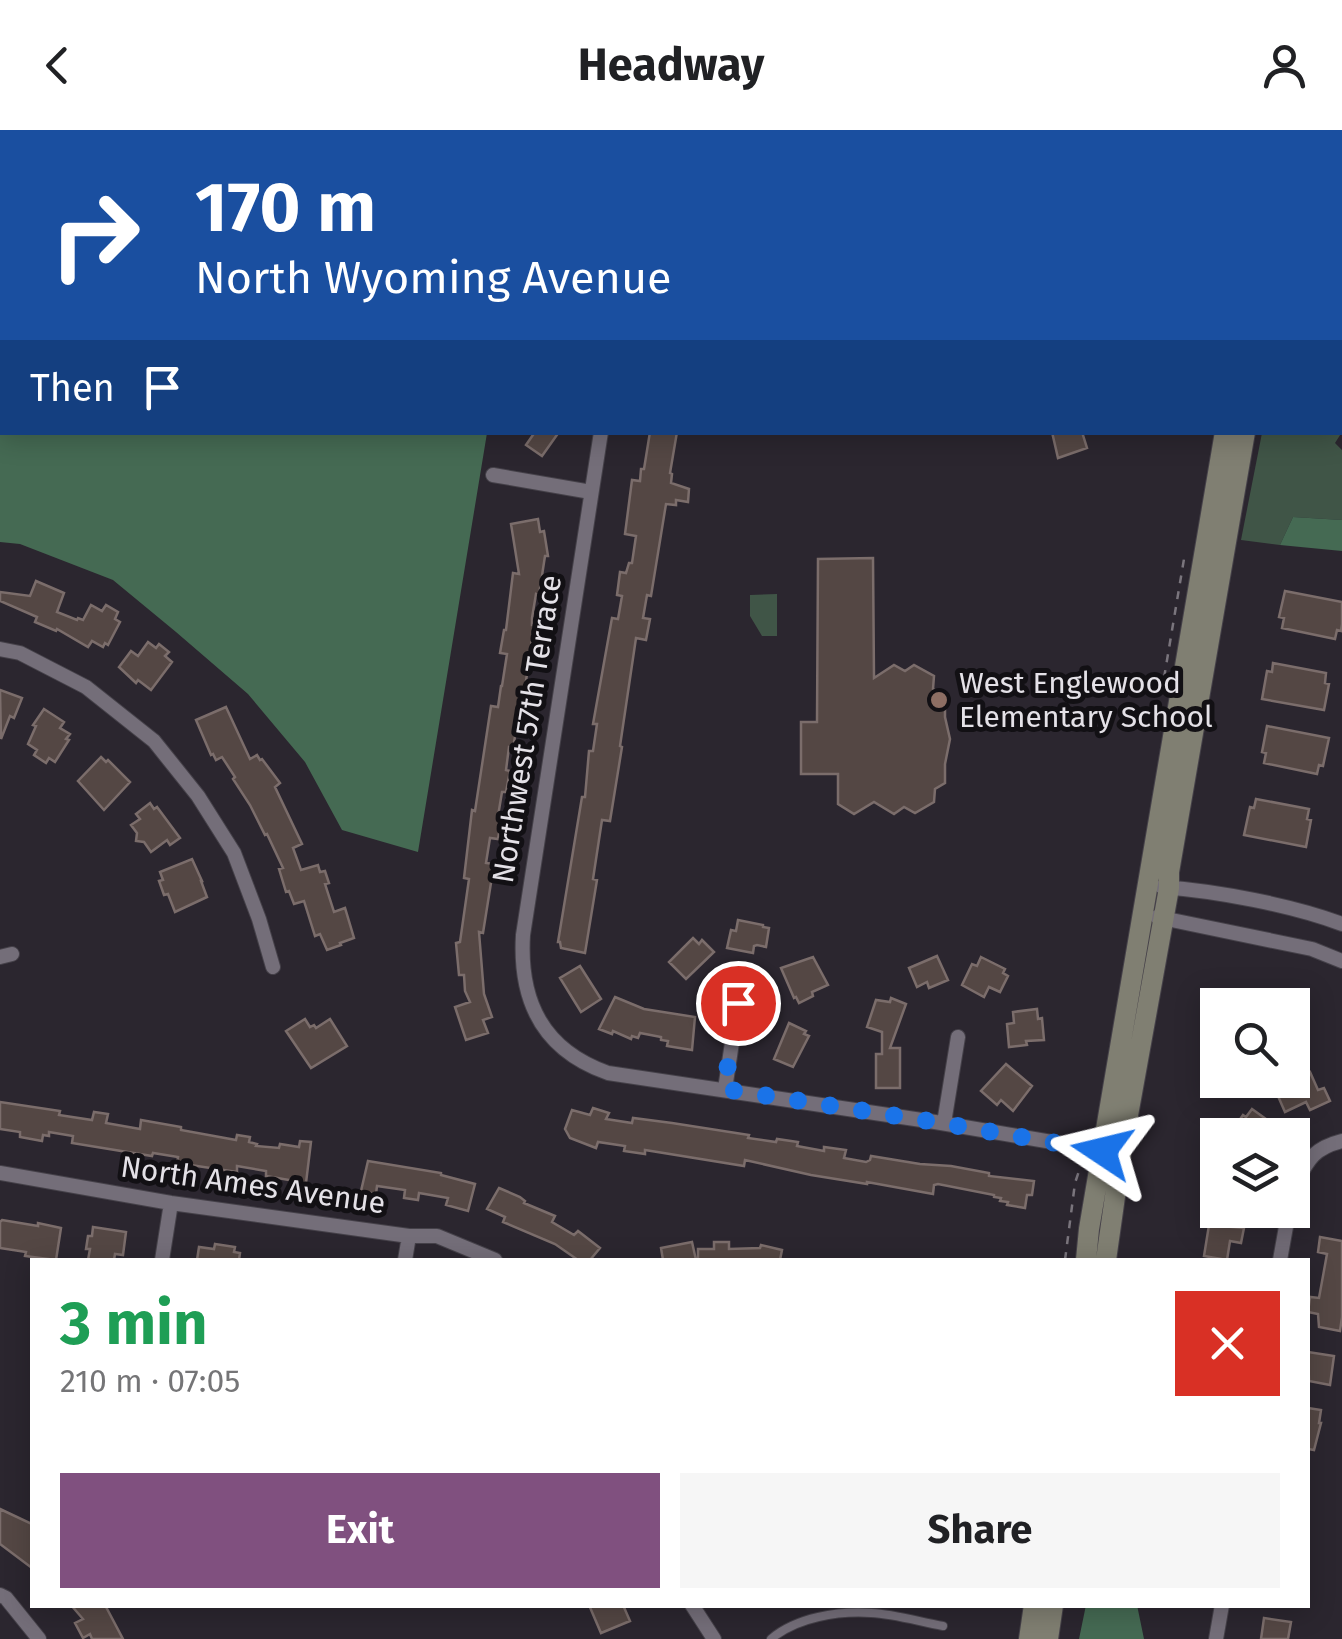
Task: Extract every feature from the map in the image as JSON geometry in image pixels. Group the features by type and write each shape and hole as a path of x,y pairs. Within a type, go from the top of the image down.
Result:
{"main road":[{"path":"1153,916 1146,886 1224,435"},
{"path":"1086,1258 1103,1151 1153,916 1169,888 1243,435"},
{"path":"1103,1151 1106,1258"},
{"path":"1029,1639 1034,1608"},
{"path":"1048,1639 1053,1608"}],"street":[{"name":"Northwest 57th Terrace","path":"600,435 524,935 525,985 546,1030 582,1064 608,1073 724,1089"},
{"path":"493,475 591,492"},
{"path":"0,649 20,653 86,687 154,741 198,796 234,854 273,966"},
{"path":"1146,886 1288,908 1342,924"},
{"path":"1153,916 1312,949 1342,961"},
{"path":"738,1003 724,1089 1103,1151"},
{"path":"944,1123 958,1037"},
{"path":"1310,1156 1342,1141"},
{"name":"North Ames Avenue","path":"0,1173 170,1202 409,1236 436,1236 490,1258"},
{"path":"162,1258 170,1202"},
{"path":"1280,1258 1286,1228"},
{"path":"405,1258 409,1236"},
{"path":"0,1595 38,1639"},
{"path":"694,1608 714,1639"},
{"path":"1216,1639 1221,1608"}],"lane":[{"path":"771,1639 818,1616 871,1613 943,1626"}],"path":[{"path":"1065,1258 1075,1183 1103,1151"}],"green space":[{"path":"0,435 487,435 418,852 342,830 305,762 248,694 113,580 20,544 0,542"},
{"path":"1262,435 1340,435 1335,443 1342,450 1342,520 1293,517 1280,545 1241,540"},
{"path":"1293,517 1342,520 1342,551 1280,545"},
{"path":"777,594 777,636 762,636 750,616 750,595"},
{"path":"1085,1608 1138,1608 1144,1639 1079,1639"}],"building":[{"path":"533,435 557,435 542,456 526,445"},
{"path":"650,435 676,435 671,483 689,489 688,502 676,500 676,505 666,504 651,596 647,595 643,618 650,619 646,640 636,638 610,821 602,820 585,953 561,948 558,942 585,797 589,751 593,751 597,724 593,724 612,618 618,619 622,596 617,595 620,572 626,573 632,563 636,536 625,534 632,480 640,481"},
{"path":"1053,435 1083,435 1087,448 1058,458"},
{"path":"538,519 548,556 539,595 536,594 523,702 513,748 509,747 506,770 510,771 506,792 502,792 498,839 490,838 486,863 494,864 483,933 479,932 484,994 492,1017 483,1020 488,1033 466,1040 455,1007 470,1002 464,975 459,975 456,943 460,942 469,879 464,878 472,810 475,811 491,706 498,707 502,686 507,654 500,653 513,573 519,574 511,524"},
{"path":"873,558 874,678 894,665 905,671 914,665 934,676 933,689 945,695 950,739 945,783 935,789 934,802 915,813 904,807 894,814 874,802 854,814 838,804 838,774 801,774 801,722 817,722 818,559"},
{"path":"36,581 64,593 57,612 77,620 83,620 91,605 102,611 106,605 118,612 115,619 120,622 108,645 103,647 92,641 88,647 0,601 0,592 30,596"},
{"path":"1285,591 1342,602 1341,631 1337,630 1335,639 1282,628 1284,618 1279,617"},
{"path":"148,642 169,652 165,656 172,662 151,690 138,680 136,683 119,667 131,651 138,656"},
{"path":"1273,663 1326,673 1325,683 1329,684 1324,710 1262,699 1267,671 1272,672"},
{"path":"0,690 22,698 1,739"},
{"path":"226,707 250,759 257,755 262,759 280,783 275,787 302,844 293,848 301,870 318,865 320,872 325,871 334,912 345,908 354,938 341,945 327,950 320,934 315,936 304,901 294,904 289,891 286,892 279,869 283,868 235,777 222,757 216,760 211,755 196,720"},
{"path":"44,709 64,722 60,728 70,734 55,762 49,758 46,763 34,755 37,750 28,744 36,726 33,725"},
{"path":"1267,726 1329,738 1323,766 1319,765 1317,774 1264,763"},
{"path":"101,757 130,782 104,810 78,781"},
{"path":"1256,799 1309,809 1306,847 1244,835 1250,807 1254,808"},
{"path":"150,803 180,838 170,845 167,840 151,852 144,842 136,841 137,833 131,825 140,819 136,814"},
{"path":"192,859 207,897 175,912 168,894 164,895 160,872"},
{"path":"738,920 769,928 766,947 754,946 753,953 727,948"},
{"path":"693,938 699,944 702,940 714,952 686,979 669,962"},
{"path":"937,956 948,980 929,988 927,982 917,987 909,968"},
{"path":"813,957 828,985 799,1003 781,968"},
{"path":"981,957 1005,969 1003,973 1008,976 1000,992 989,987 984,997 962,985 972,964 977,966"},
{"path":"580,966 601,999 581,1012 560,978"},
{"path":"615,997 644,1009 695,1017 692,1050 667,1046 668,1041 661,1037 640,1033 638,1038 631,1039 599,1029"},
{"path":"891,998 906,1004 890,1048 900,1048 900,1088 876,1088 876,1054 882,1054 882,1032 867,1027 876,1000 890,1002"},
{"path":"1037,1009 1044,1040 1009,1047 1007,1024 1014,1023 1013,1012"},
{"path":"305,1019 310,1027 316,1028 330,1019 347,1046 311,1068 286,1031"},
{"path":"789,1023 809,1036 793,1067 774,1059"},
{"path":"1006,1064 1032,1086 1013,1111 1001,1100 997,1105 981,1091"},
{"path":"1310,1072 1318,1090 1324,1088 1330,1101 1310,1110 1306,1102 1285,1112 1279,1098 1310,1098"},
{"path":"0,1102 92,1120 94,1112 108,1114 106,1123 140,1129 141,1120 236,1140 237,1135 250,1137 249,1142 256,1146 299,1147 300,1141 311,1142 306,1183 237,1166 237,1172 177,1163 178,1157 72,1143 73,1136 49,1132 42,1141 20,1137 20,1132 0,1129"},
{"path":"593,1108 609,1113 606,1119 672,1123 749,1135 748,1138 798,1142 797,1146 824,1151 824,1147 846,1150 844,1158 866,1162 871,1156 1034,1181 1032,1195 1027,1195 1025,1208 1007,1205 994,1195 938,1184 934,1185 933,1194 811,1175 745,1160 744,1166 645,1150 645,1154 598,1142 596,1148 570,1138 565,1129 572,1110 590,1115"},
{"path":"1252,1109 1264,1118 1241,1118"},
{"path":"368,1161 441,1173 475,1184 468,1211 446,1205 448,1198 419,1193 418,1200 404,1198 405,1190 377,1186 376,1194 361,1191"},
{"path":"499,1188 555,1216 552,1222 574,1235 578,1231 600,1248 592,1258 575,1258 555,1244 503,1222 505,1217 487,1209"},
{"path":"0,1222 61,1228 56,1258 25,1256 26,1252 0,1248"},
{"path":"93,1227 126,1232 123,1255 88,1258 88,1236 92,1236"},
{"path":"1209,1228 1244,1228 1241,1243 1230,1241 1227,1258 1204,1256"},
{"path":"1320,1237 1342,1241 1340,1331 1319,1327 1318,1314 1310,1312 1310,1297 1319,1298 1327,1254 1318,1252"},
{"path":"692,1242 696,1258 663,1258 661,1248"},
{"path":"714,1242 729,1242 729,1249 761,1245 782,1250 780,1258 698,1258 698,1249 714,1249"},
{"path":"215,1244 235,1247 239,1258 197,1258 199,1247 214,1249"},
{"path":"1310,1352 1334,1356 1330,1385 1310,1381"},
{"path":"1310,1408 1321,1410 1314,1450 1310,1449"},
{"path":"0,1509 30,1523 30,1566 0,1544"},
{"path":"74,1608 107,1608 123,1639 92,1639 90,1634 83,1638 75,1623 83,1619"},
{"path":"590,1608 624,1608 630,1621 601,1633"},
{"path":"1264,1618 1291,1622 1288,1639 1261,1639"}],"place":[{"name":"West Englewood Elementary School","path":"939,700"}],"route":[{"path":"738,1003 724,1089 1102,1151"}]}
